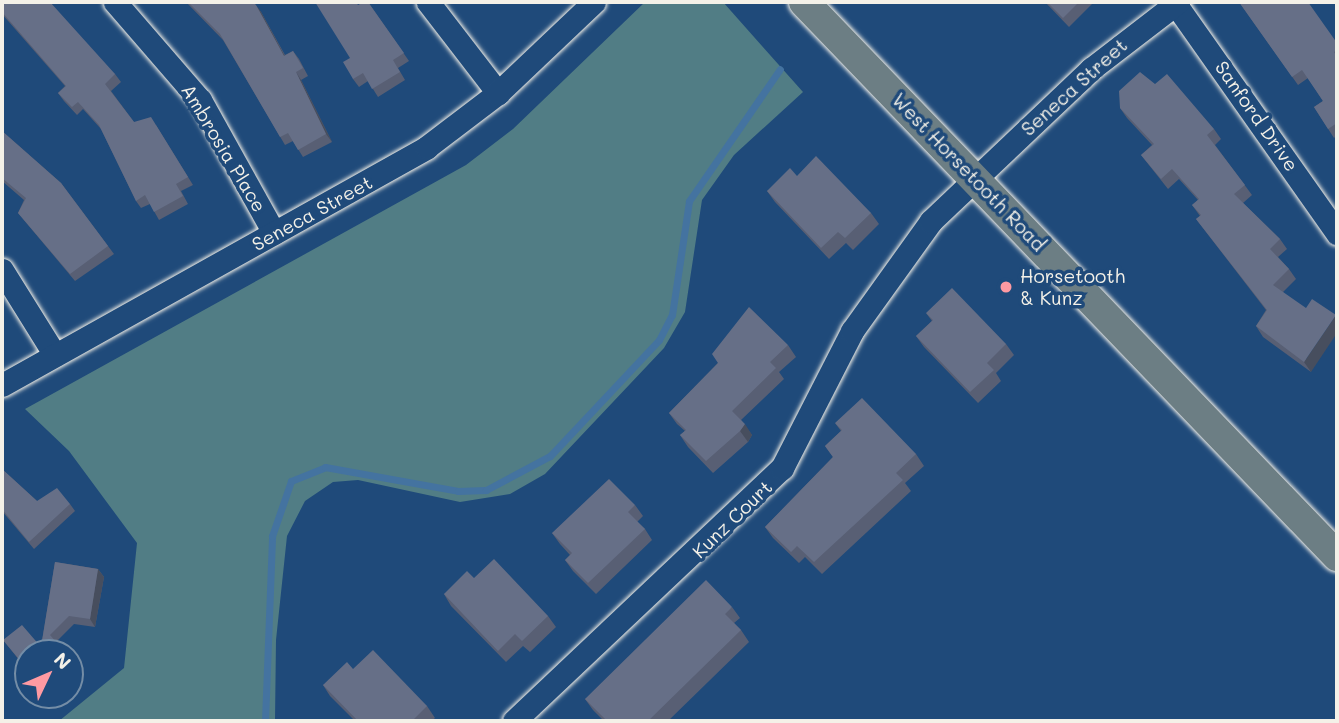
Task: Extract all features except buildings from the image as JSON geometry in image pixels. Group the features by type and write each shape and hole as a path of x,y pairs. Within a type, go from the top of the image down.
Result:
{"main road":[{"name":"West Horsetooth Road","path":"804,2 1337,556"}],"street":[{"name":"Ambrosia Place","path":"116,2 200,100 274,233"},
{"path":"428,2 498,93"},
{"name":"Seneca Street","path":"2,385 427,147 498,93 594,2"},
{"name":"Seneca Street","path":"974,177 1091,69 1176,2"},
{"name":"Sanford Drive","path":"1176,2 1337,233"},
{"name":"Kunz Court","path":"514,721 758,497 794,449 871,301 931,221 974,177"},
{"path":"2,270 55,355"}],"green space":[{"path":"645,2 723,2 803,92 734,155 702,200 685,312 664,348 545,474 510,494 460,502 358,480 333,482 305,501 287,536 276,640 275,721 59,721 74,709 84,709 84,701 124,668 137,543 69,451 25,409 466,165 513,129"}],"waterway":[{"path":"265,721 272,536 291,481 325,467 458,491 486,490 550,456 659,340 672,315 689,201 780,69"}],"place":[{"name":"Horsetooth & Kunz","path":"1006,287"}]}
